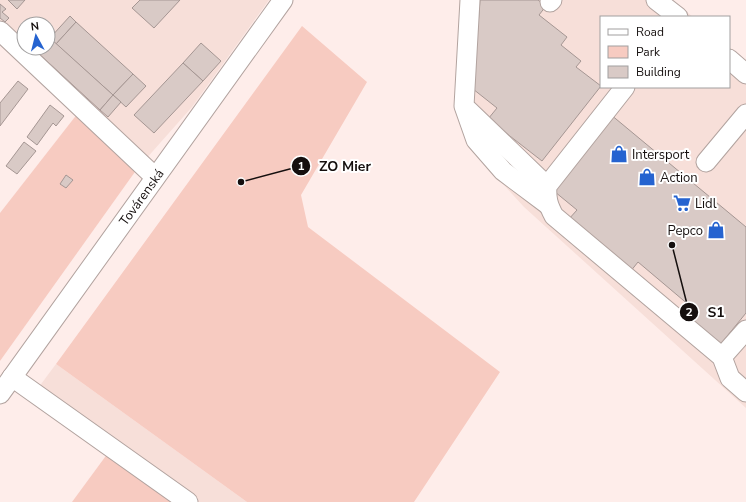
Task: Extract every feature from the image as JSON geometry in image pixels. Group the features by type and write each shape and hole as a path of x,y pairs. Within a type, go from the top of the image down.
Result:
{"street":[{"name":"Továrenská","path":"0,394 283,0"},
{"path":"470,0 464,106 547,195 554,216 722,357 730,378 746,392"},
{"path":"656,0 677,16"},
{"path":"0,31 155,177"},
{"path":"730,60 746,74"},
{"path":"547,195 622,90"},
{"path":"706,162 746,114"},
{"path":"722,357 746,330"},
{"path":"12,377 188,502"}],"shaded area":[{"path":"0,0 269,0 192,107 137,169 0,42"},
{"path":"466,0 672,0 692,16 600,16 600,88 730,88 730,48 746,60 746,408 524,207 469,147 454,106"},
{"path":"56,364 247,502 178,502 30,399"}],"green space":[{"path":"302,26 367,82 301,195 308,227 500,372 414,502 247,502 56,364"},
{"path":"78,113 137,169 0,361 0,213"},
{"path":"108,453 178,502 72,502"}],"building":[{"path":"8,0 25,0 17,9"},
{"path":"140,0 180,0 154,28 132,8"},
{"path":"480,0 538,0 546,6 539,15 567,37 561,45 581,61 576,67 600,85 600,87 542,161 488,119 497,108 473,89"},
{"path":"0,4 6,9 2,12 9,18 5,22 0,18"},
{"path":"70,16 76,22 56,44 56,31"},
{"path":"76,22 133,74 113,95 56,44"},
{"path":"56,43 113,95 100,110 41,56 56,56"},
{"path":"201,43 221,61 203,81 183,63"},
{"path":"183,63 203,81 154,133 134,115"},
{"path":"133,74 146,86 126,107 113,95"},
{"path":"18,81 28,89 0,126 0,103"},
{"path":"113,95 121,102 108,117 100,110"},
{"path":"50,105 64,116 56,126 53,123 37,145 27,137"},
{"path":"610,114 746,227 746,313 719,346 688,320 696,311 638,262 630,272 568,220 577,210 549,187"},
{"path":"24,142 36,151 17,174 6,166"},
{"path":"66,175 73,180 66,188 60,184"}],"place":[{"name":"Intersport","path":"619,154"},
{"name":"Action","path":"647,177"},
{"name":"ZO Mier","path":"241,182"},
{"name":"Lidl","path":"682,203"},
{"name":"Pepco","path":"716,230"},
{"name":"S1","path":"672,245"}]}
